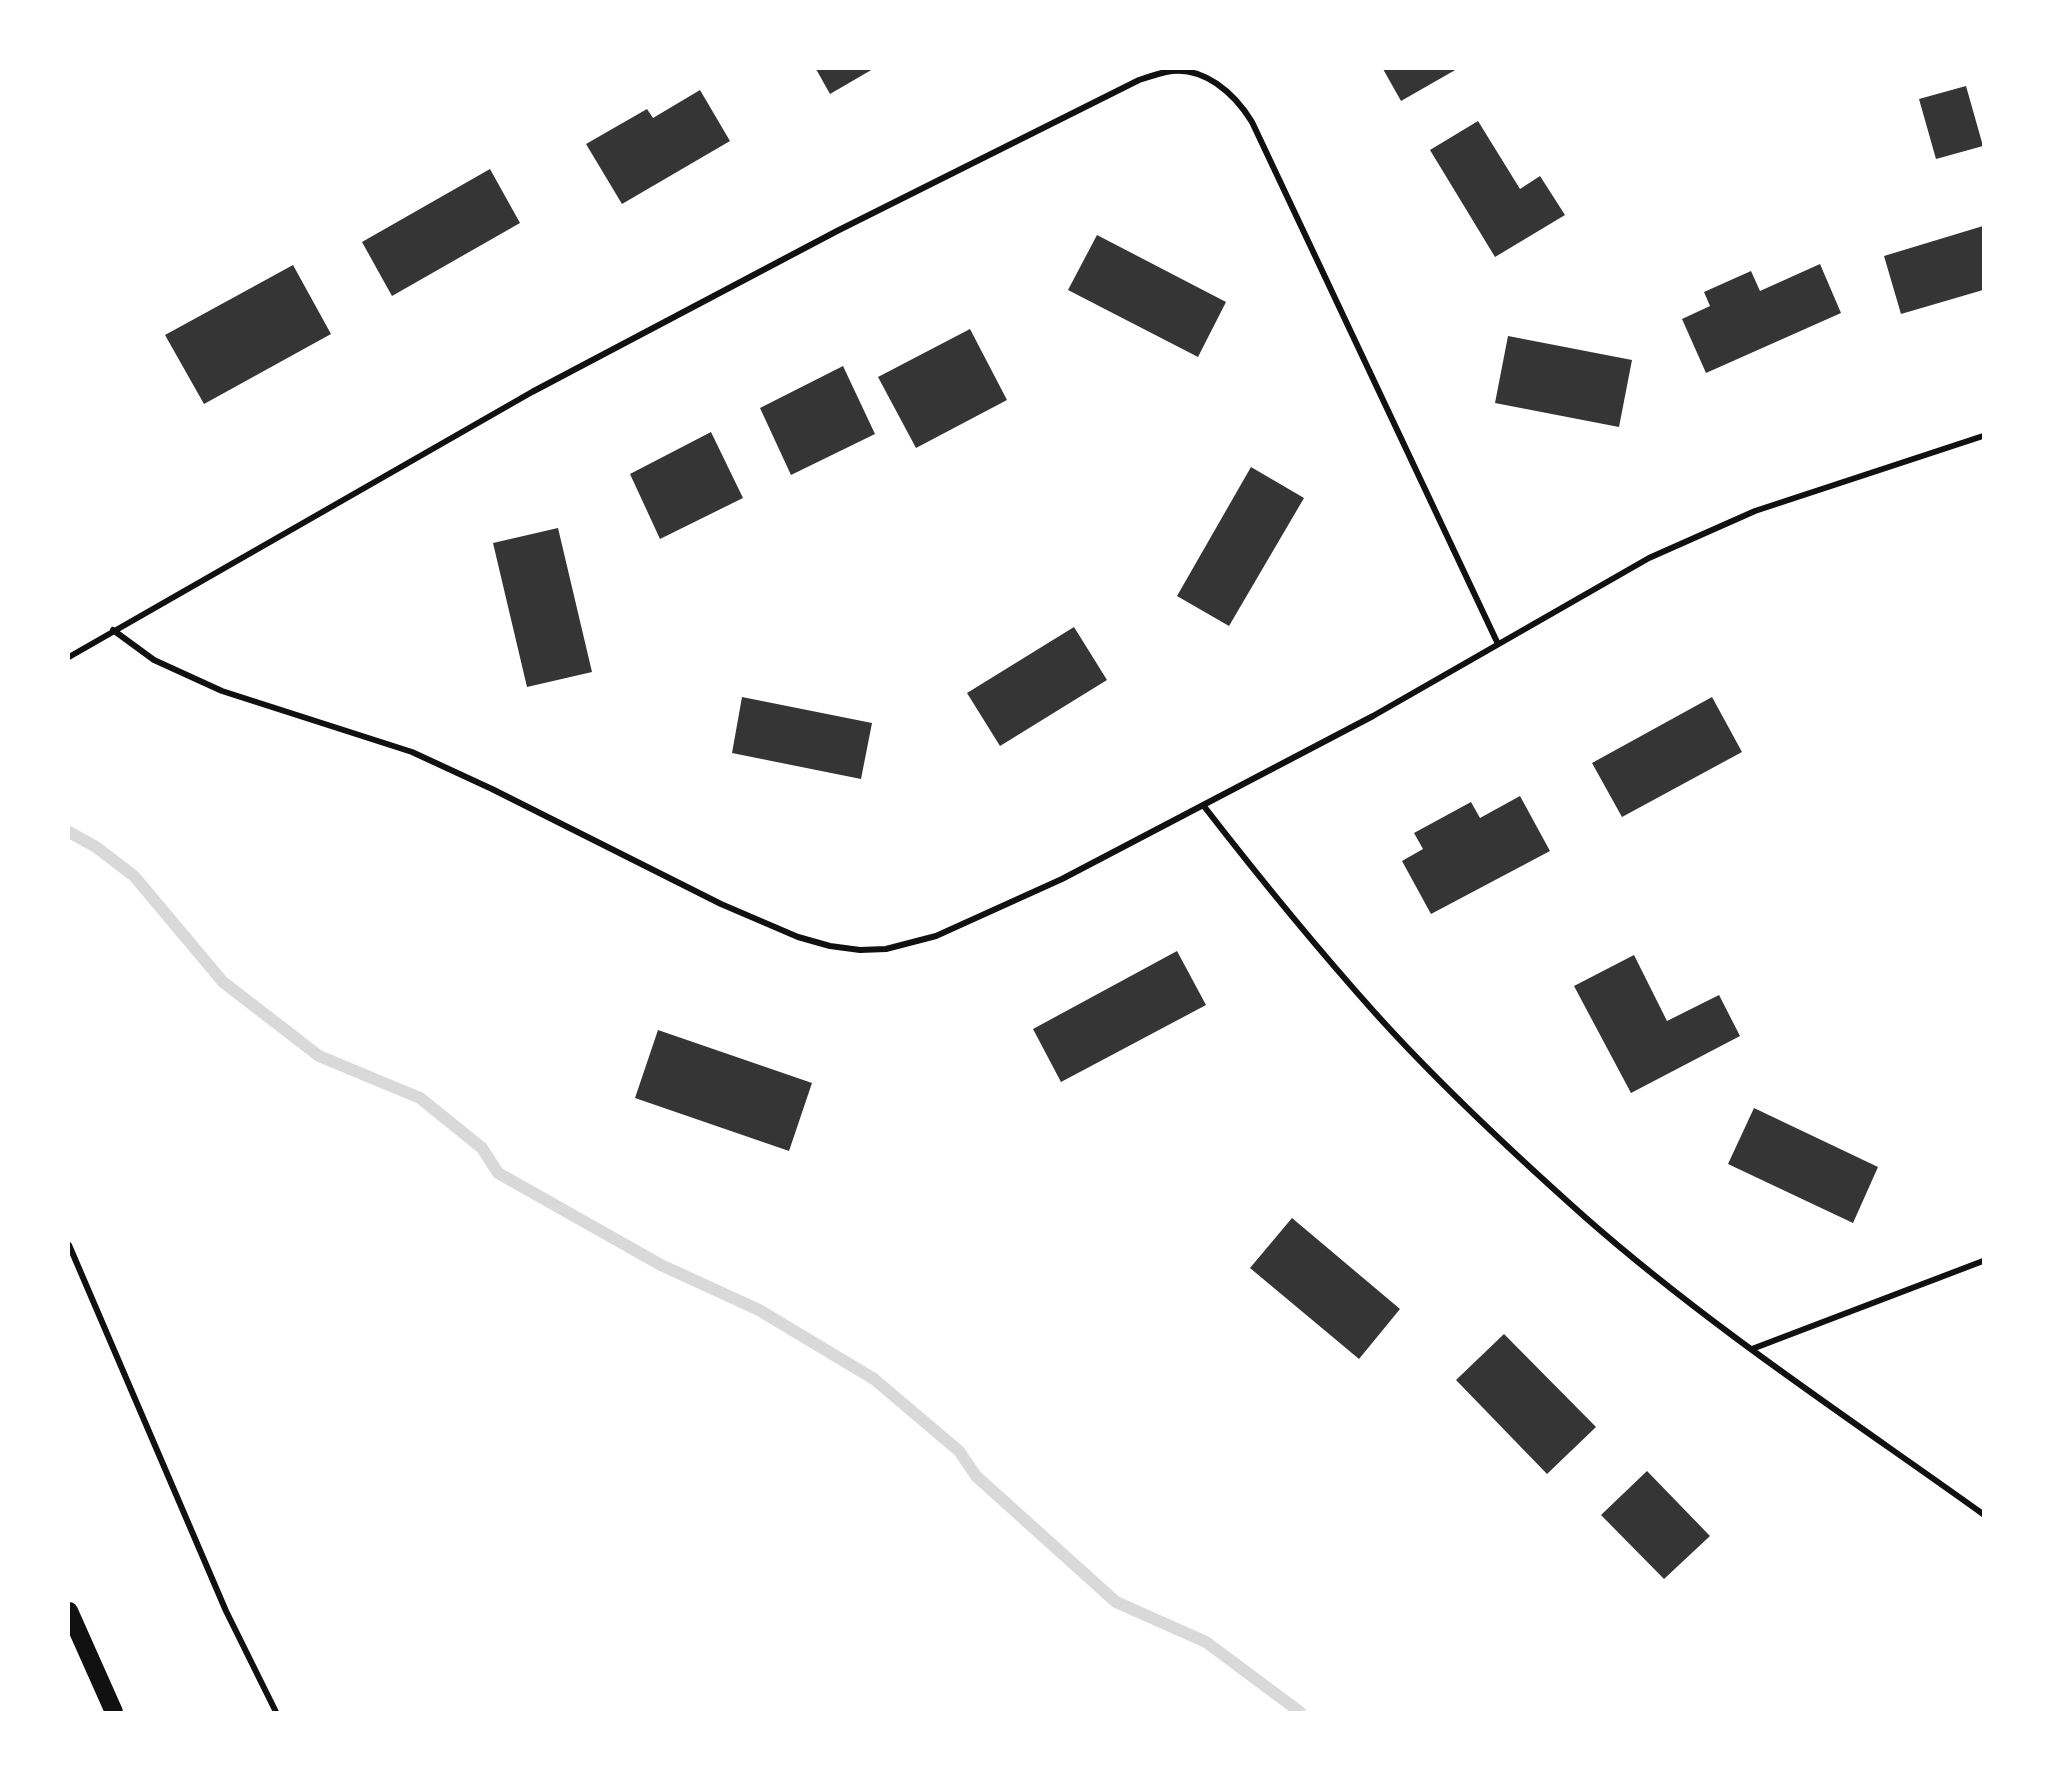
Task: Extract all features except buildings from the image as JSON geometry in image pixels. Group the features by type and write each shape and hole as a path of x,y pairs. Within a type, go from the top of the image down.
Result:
{"highway":[{"path":"69,1611 114,1712"}],"street":[{"path":"69,657 532,393 837,231 1139,80 1169,71 1196,71 1216,82 1243,107 1252,122 1498,644"},
{"path":"113,630 154,660 222,691 412,752 492,789 721,904 798,937 830,946 860,950 886,949 936,936 1062,879 1373,716 1649,558 1755,511 1983,436"},
{"path":"1203,805 1254,870 1368,1005 1459,1101 1587,1219 1681,1296 1752,1349 1983,1514"},
{"path":"69,1245 226,1611 276,1712"},
{"path":"1752,1349 1983,1261"}],"waterway":[{"path":"69,832 96,847 134,876 223,982 319,1056 420,1098 482,1148 498,1173 661,1265 759,1310 874,1379 959,1451 976,1476 1116,1602 1206,1642 1300,1712"}]}
